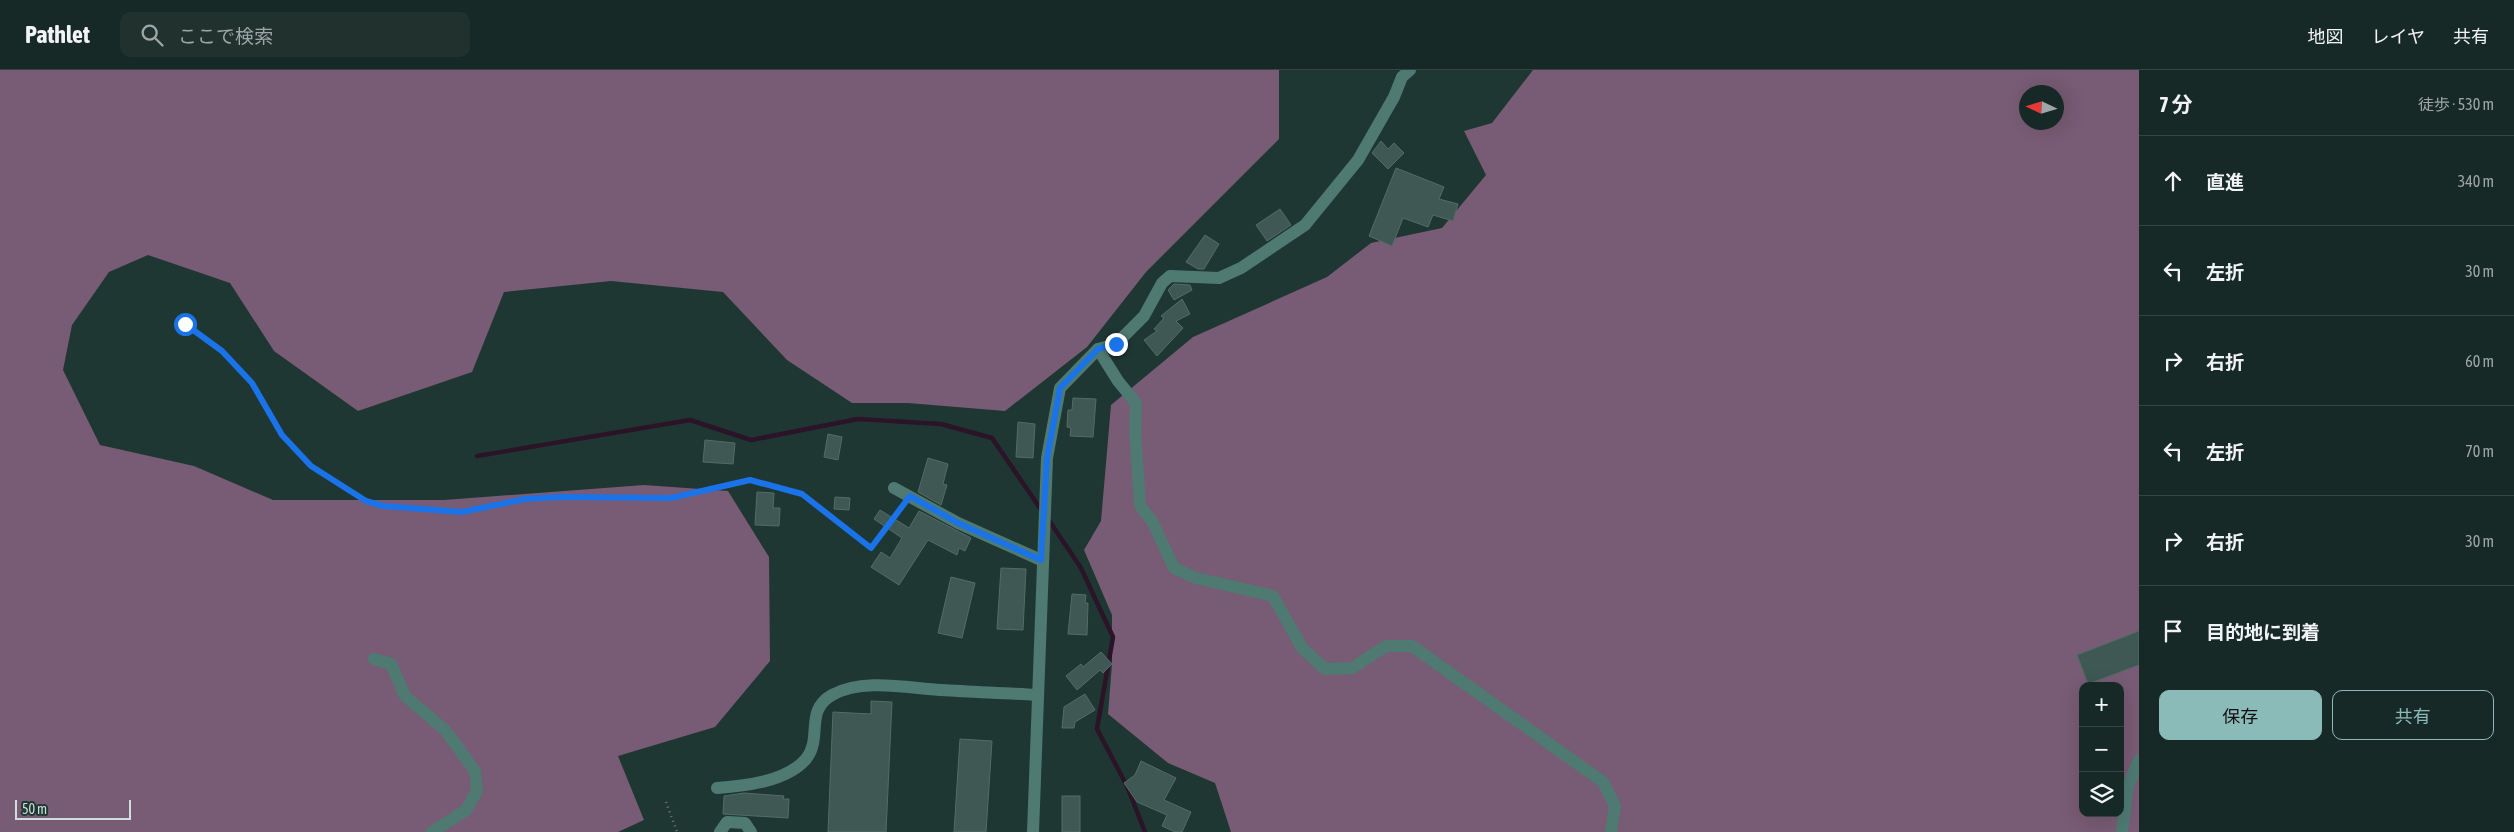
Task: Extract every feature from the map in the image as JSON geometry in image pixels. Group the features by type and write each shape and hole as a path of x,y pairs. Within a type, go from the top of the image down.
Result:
{"street":[{"path":"1033,832 1041,560 1047,458 1060,388 1098,349 1116,344 1144,316 1162,283 1170,276 1219,278 1241,268 1305,225 1358,160 1394,97 1402,77 1410,70"},
{"path":"1098,349 1118,381 1136,403 1135,430 1140,505 1153,523 1174,568 1196,578 1273,596 1302,648 1325,669 1352,668 1386,646 1412,646 1603,782 1615,806 1611,832"},
{"path":"894,488 958,523 1041,560"},
{"path":"374,659 390,664 405,696 445,730 474,771 477,792 466,810 432,832"},
{"path":"716,788 752,785 769,780 800,763 806,758 810,750 814,736 815,713 821,702 847,689 880,685 1037,695"},
{"path":"2122,832 2128,786 2139,760"},
{"path":"720,832 726,822 745,823 751,832"}],"path":[{"path":"185,324 222,351 252,383 282,435 311,466 366,501 383,506 462,512 525,499 560,497 671,498 750,480 802,494 871,548 910,496"},
{"path":"666,802 677,832"}],"shaded area":[{"path":"0,70 1279,70 1279,139 1146,272 1087,347 1005,411 908,403 852,403 787,360 723,292 611,281 504,292 472,372 358,411 274,351 230,283 148,255 109,272 72,325 63,370 100,445 194,466 273,500 444,500 644,485 728,491 769,557 770,661 715,727 618,756 644,820 618,832 0,832"},
{"path":"1533,70 2139,70 2139,832 1231,832 1215,783 1168,763 1108,714 1112,664 1112,615 1084,550 1101,521 1111,405 1193,337 1327,277 1371,243 1442,228 1486,175 1464,131 1492,123"}],"building":[{"path":"1381,141 1388,149 1394,143 1404,153 1388,169 1372,153"},
{"path":"1396,168 1444,187 1439,199 1458,204 1453,221 1433,215 1428,227 1403,218 1392,246 1369,236"},
{"path":"1280,209 1291,225 1267,241 1256,225"},
{"path":"1205,235 1219,244 1204,269 1198,269 1186,262"},
{"path":"1174,284 1190,285 1192,290 1174,300 1168,290"},
{"path":"1182,299 1190,314 1176,321 1183,328 1157,356 1144,340 1157,331 1154,329 1164,318 1161,316"},
{"path":"1073,398 1096,399 1093,437 1070,436 1071,428 1067,427 1068,410 1072,410"},
{"path":"1018,422 1035,424 1033,458 1016,457"},
{"path":"828,434 842,437 838,460 824,457"},
{"path":"705,440 735,443 733,464 703,462"},
{"path":"928,458 948,464 943,484 947,485 941,505 918,492"},
{"path":"757,492 774,493 773,508 780,508 779,526 755,525"},
{"path":"835,497 850,498 849,510 834,509"},
{"path":"880,510 909,528 919,511 971,538 965,551 959,548 957,555 928,540 899,585 871,567 881,552 890,558 902,538 874,519"},
{"path":"1001,568 1026,569 1023,630 997,629"},
{"path":"951,577 975,583 962,638 938,633"},
{"path":"1072,594 1086,595 1085,603 1088,603 1087,635 1068,634"},
{"path":"2139,631 2139,665 2093,682 2087,682 2077,655"},
{"path":"1101,652 1112,664 1103,673 1100,670 1077,690 1066,676 1081,664 1083,667"},
{"path":"1085,694 1095,710 1075,722 1074,728 1062,728 1064,707"},
{"path":"871,701 892,702 886,832 828,832 833,712 871,714"},
{"path":"960,739 992,741 986,832 954,832"},
{"path":"1141,761 1176,778 1164,800 1191,812 1182,832 1175,832 1162,826 1167,815 1137,802 1124,783 1135,775"},
{"path":"744,793 784,796 783,799 789,799 788,818 723,814 724,796"},
{"path":"1062,796 1080,796 1080,832 1062,832"}],"waterway":[{"path":"477,456 690,420 751,440 858,419 941,424 992,438 1042,511"},
{"path":"1048,519 1081,568 1113,637 1097,729 1127,786 1145,832"}],"route":[{"path":"185,324 222,351 252,383 282,435 311,466 366,501 383,506 462,512 525,499 600,496 671,498 750,480 802,494 871,548 910,496 958,523 1041,560 1047,458 1060,388 1098,349 1116,344"}]}
